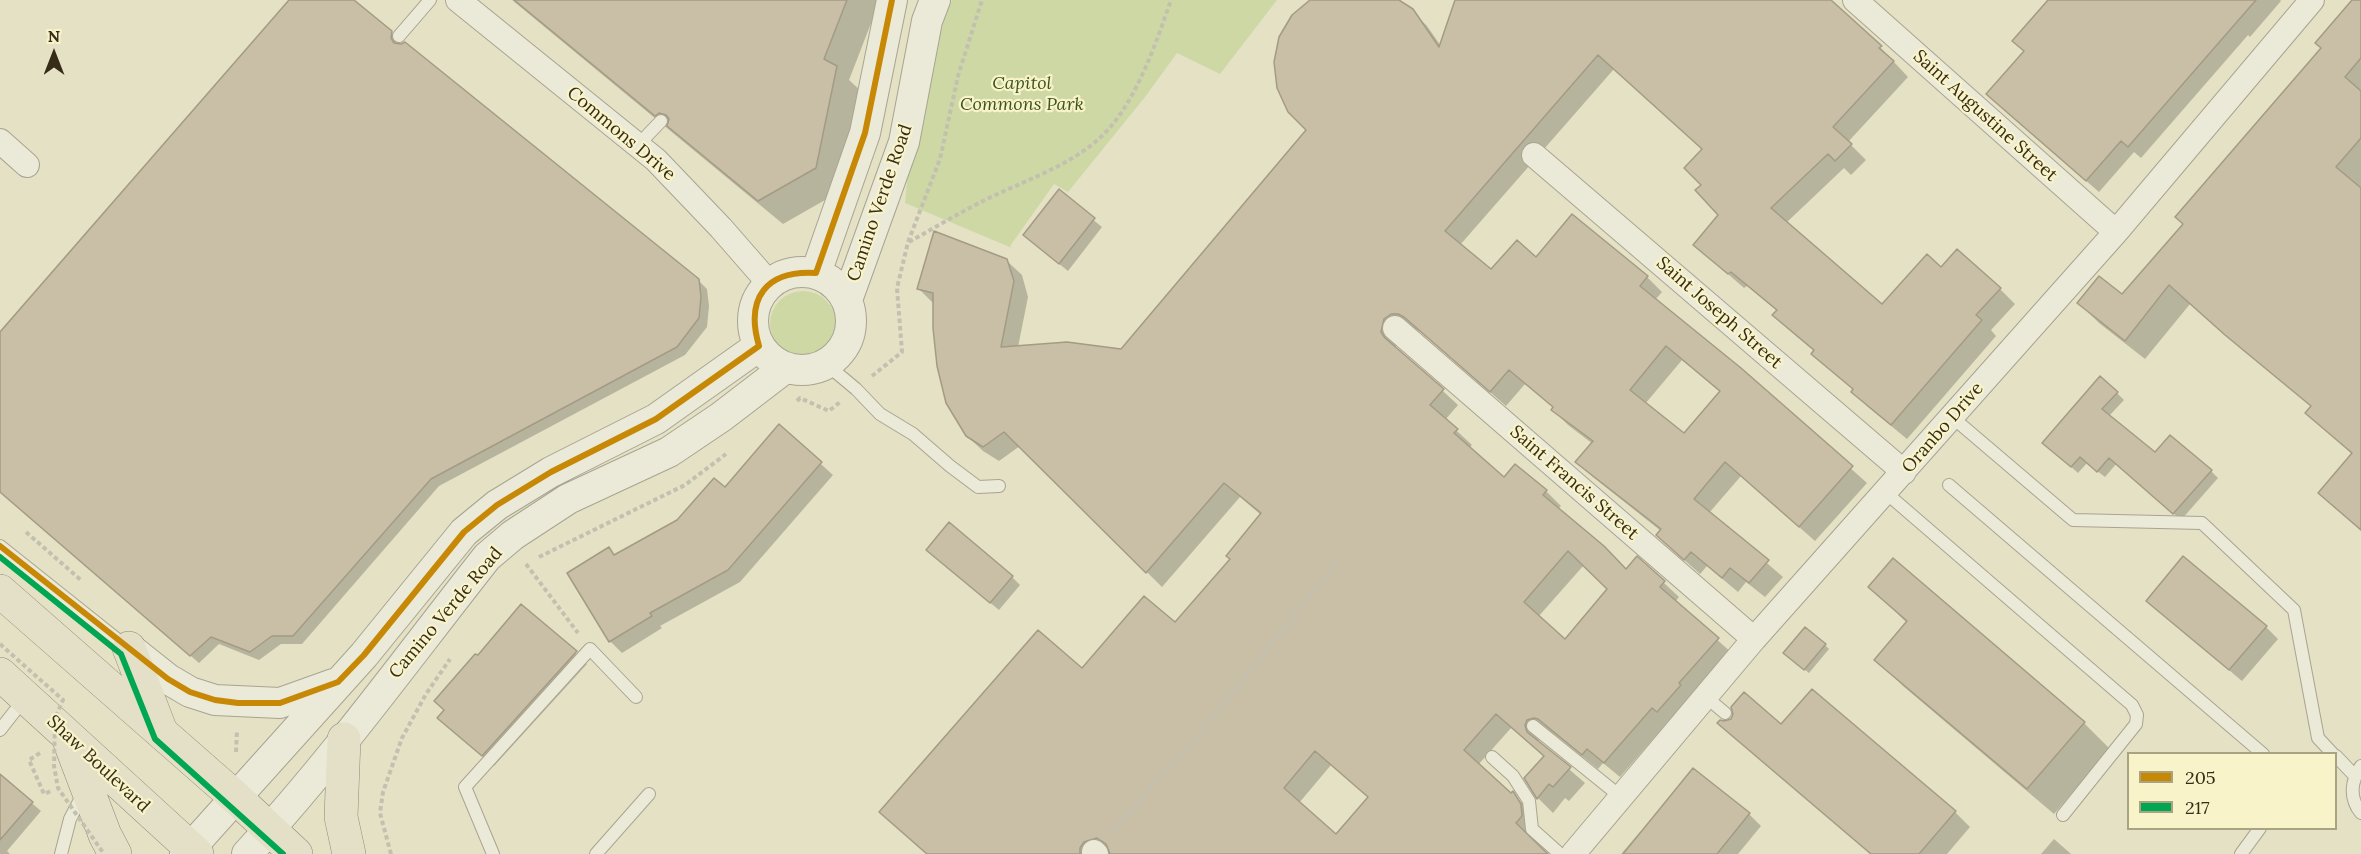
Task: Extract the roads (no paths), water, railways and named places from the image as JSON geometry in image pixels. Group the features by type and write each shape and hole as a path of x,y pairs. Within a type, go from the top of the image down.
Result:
{"main road":[{"path":"0,591 235,797 296,854"},
{"path":"129,648 162,734"},
{"name":"Shaw Boulevard","path":"0,674 26,697 54,744 191,852"},
{"path":"344,739 341,817 349,854"},
{"path":"54,744 72,787 105,835 115,854"}],"street":[{"name":"Commons Drive","path":"458,0 656,160 721,228 769,284"},
{"name":"Camino Verde Road","path":"816,273 865,133 892,0"},
{"name":"Camino Verde Road","path":"847,300 904,142 927,21 935,0"},
{"name":"Saint Augustine Street","path":"1855,0 2116,232"},
{"name":"Oranbo Drive","path":"1572,854 1754,639 2116,232 2312,0"},
{"path":"0,141 27,165"},
{"name":"Saint Joseph Street","path":"1534,155 1904,472"},
{"path":"791,272 816,273 834,284 847,300 851,314 849,336 838,355 826,364 813,369 785,368 766,356 759,346 752,330 752,313 758,297 769,284 791,272"},
{"name":"Saint Francis Street","path":"1395,328 1754,639"},
{"name":"Camino Verde Road","path":"191,852 235,797 364,655 464,532 497,505 551,472 656,419 759,346"},
{"name":"Camino Verde Road","path":"246,854 270,829 344,739 487,557 513,535 568,500 669,452 785,368"},
{"path":"129,648 168,679 190,692 214,700 280,703 338,682"}],"lane":[{"path":"399,36 430,0"},
{"path":"638,145 661,121"},
{"path":"826,364 856,389 880,414 913,434 978,487 999,486"},
{"path":"1952,417 2073,520 2202,523 2294,610 2318,738 2331,752"},
{"path":"1949,485 2262,752"},
{"path":"1885,492 2132,705 2137,714 2136,724 2063,815"},
{"path":"0,546 129,648"},
{"path":"494,854 465,787 590,650 636,697"},
{"path":"0,730 26,697"},
{"path":"1706,697 1725,714"},
{"path":"1533,726 1621,797"},
{"path":"1492,757 1513,776 1529,801 1532,829 1560,854"},
{"path":"2337,757 2358,771 2352,787 2354,800 2361,813"},
{"path":"61,854 70,819 72,787"},
{"path":"596,854 649,794"},
{"path":"2241,854 2259,830"}],"park label":[{"name":"Capitol Commons Park","path":"1022,94"}]}
